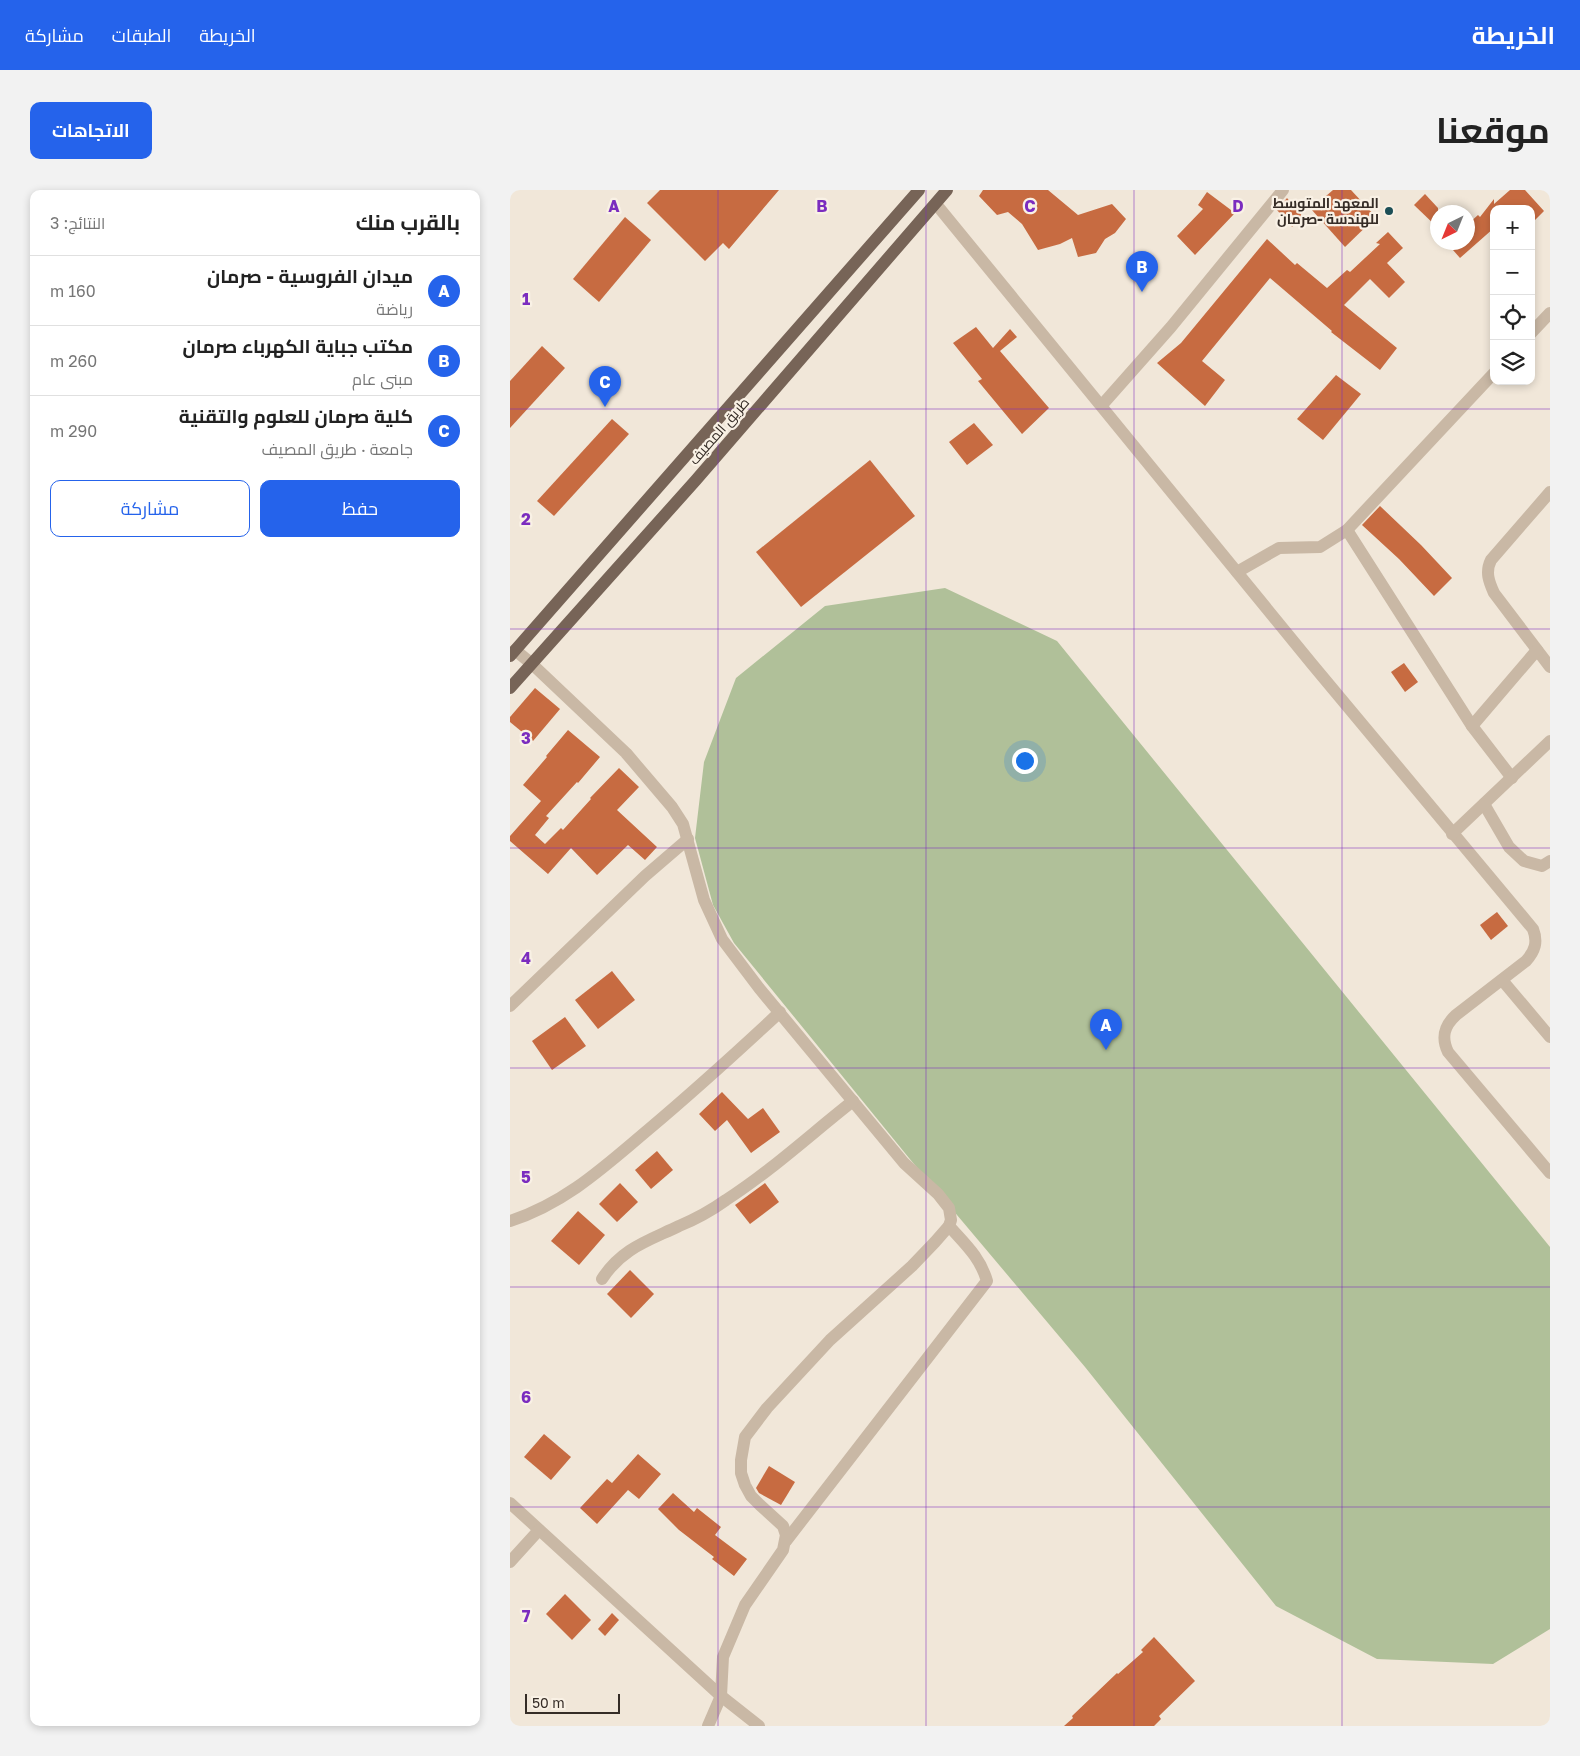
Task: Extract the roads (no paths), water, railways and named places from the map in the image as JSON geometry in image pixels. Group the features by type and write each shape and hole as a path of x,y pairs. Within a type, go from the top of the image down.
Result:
{"main road":[{"name":"طريق المصيف","path":"513,653 919,190"},
{"name":"طريق المصيف","path":"510,688 696,480 947,190"}],"street":[{"path":"1102,405 1171,327 1283,190"},
{"path":"936,204 1452,834 1533,929 1536,937 1531,956 1526,962 1449,1022 1444,1030 1444,1044 1448,1052 1550,1173"},
{"path":"1535,329 1550,313"},
{"path":"1237,572 1279,548 1320,547 1347,530 1490,377"},
{"path":"1550,492 1491,560 1488,566 1489,582 1494,593 1550,667"},
{"path":"1347,530 1472,726 1512,778"},
{"path":"1472,726 1537,650"},
{"path":"513,653 532,664 626,754 672,807 684,824 704,900 722,939 753,981 904,1162 945,1202 951,1214 948,1226 912,1266 830,1340 767,1408 745,1437 741,1460 741,1473 745,1485 751,1496 786,1530 786,1542"},
{"path":"1452,834 1550,741"},
{"path":"1484,804 1509,847 1524,861 1542,866 1550,861"},
{"path":"510,1006 645,876 688,838"},
{"path":"1502,980 1550,1037"},
{"path":"510,1221 554,1203 584,1183 713,1075 780,1012"},
{"path":"602,1279 609,1268 626,1252 642,1242 697,1218 726,1200 760,1176 853,1101"},
{"path":"708,1726 721,1696 723,1657 745,1606 778,1558 786,1542 987,1281 982,1266 973,1252 948,1226"},
{"path":"510,1503 721,1696 760,1726"},
{"path":"510,1562 539,1530"}],"place":[{"name":"المعهد المتوسط للهندسة -صرمان","path":"1389,211"},
{"name":"مكتب جباية الكهرباء صرمان","path":"1142,292"},
{"name":"كلية صرمان للعلوم والتقنية","path":"605,407"},
{"name":"ميدان الفروسية - صرمان","path":"1106,1050"}]}
